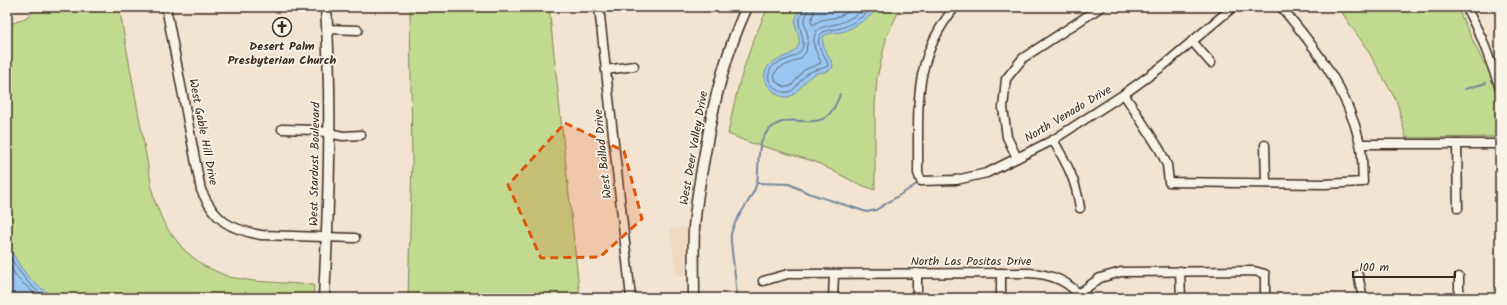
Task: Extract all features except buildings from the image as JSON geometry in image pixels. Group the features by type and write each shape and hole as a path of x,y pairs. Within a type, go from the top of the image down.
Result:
{"street":[{"name":"West Gable Hill Drive","path":"166,7 201,190 209,207 220,219 232,228 246,232 262,235 355,238"},
{"name":"West Stardust Boulevard","path":"324,298 330,133 326,7"},
{"name":"West Ballad Drive","path":"599,7 632,298"},
{"name":"West Deer Valley Drive","path":"694,298 694,230 701,171 716,93 730,47 747,7"},
{"name":"North Venado Drive","path":"955,7 943,22 930,46 923,66 918,91 918,172 921,181 934,182 956,180 988,173 1053,140 1124,94 1164,64 1233,7"},
{"path":"1018,158 1007,137 1002,108 1006,79 1023,58 1101,7"},
{"path":"1124,94 1160,150 1167,165 1169,182 1325,184 1363,182 1361,144 1349,106 1326,63 1281,7"},
{"path":"1466,7 1482,39 1500,88"},
{"path":"327,29 358,30"},
{"path":"1192,41 1212,63"},
{"path":"606,70 634,66"},
{"path":"282,129 315,130 343,136 361,135"},
{"path":"1053,140 1069,168 1078,192 1080,208"},
{"path":"1361,144 1500,144"},
{"path":"1457,144 1458,208"},
{"path":"1265,145 1266,183"},
{"path":"1180,271 1181,298"},
{"name":"North Las Positas Drive","path":"764,281 788,274 1028,272 1057,278 1079,296 1100,278 1121,272 1254,271 1265,274 1265,298"},
{"path":"917,273 917,298"},
{"path":"1001,273 1001,298"},
{"path":"834,274 834,298"},
{"path":"1358,275 1363,298"},
{"path":"1459,277 1459,298"}],"highlighted area":[{"path":"565,123 624,151 642,219 600,257 541,258 508,185"}],"shaded area":[{"path":"686,227 686,275 676,275 670,229"}],"green space":[{"path":"38,7 119,7 154,199 162,219 169,231 184,250 204,266 229,277 254,281 314,285 313,298 7,298 7,24 24,18"},
{"path":"410,7 549,7 580,298 408,298 412,161"},
{"path":"768,7 901,7 887,35 877,78 875,106 875,190 856,183 816,162 748,142 728,134 743,71 754,39"},
{"path":"1338,7 1457,7 1484,64 1500,58 1500,137 1406,138 1397,102 1367,49"}],"water":[{"path":"800,7 879,7 867,18 845,31 825,35 823,37 823,45 833,67 826,72 813,75 795,93 791,96 785,97 779,95 769,87 765,81 765,74 770,64 794,52 799,45 795,22"},
{"path":"7,245 23,271 33,282 47,292 62,298 7,298"}],"waterway":[{"path":"1465,89 1486,83"},
{"path":"737,298 731,234 736,221 755,189 758,175 760,148 765,135 779,123 789,121 817,121 825,117 833,109 840,94"},
{"path":"757,183 789,184 808,193 867,212 876,210 917,184"}],"place":[{"name":"Desert Palm Presbyterian Church","path":"282,27"}]}
